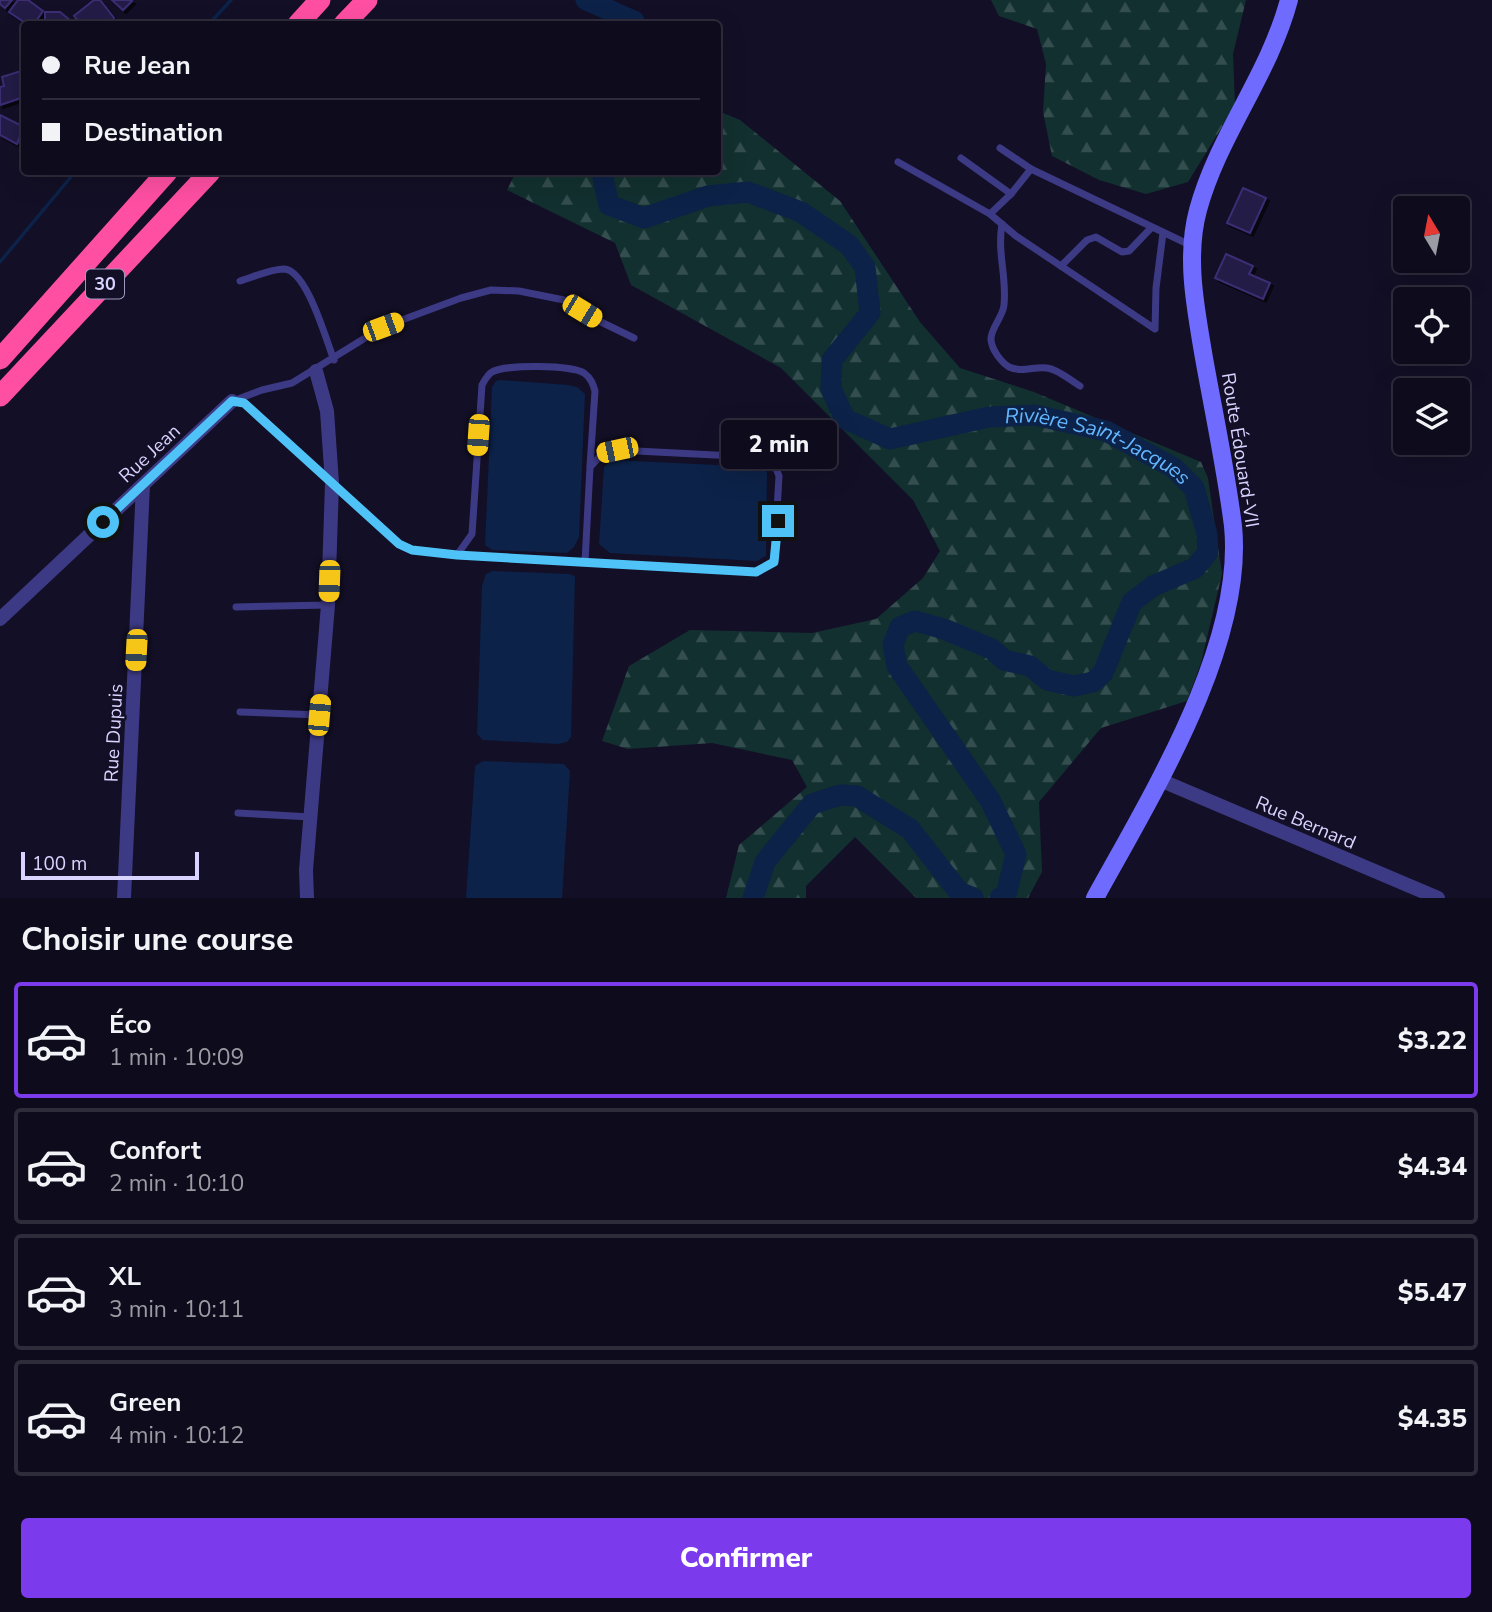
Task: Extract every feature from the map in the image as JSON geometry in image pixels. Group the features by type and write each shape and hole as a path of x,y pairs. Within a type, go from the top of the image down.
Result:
{"highway":[{"path":"301,21 320,0"},
{"path":"348,21 367,0"},
{"name":"30","path":"0,359 164,175"},
{"name":"30","path":"0,396 207,175"}],"main road":[{"name":"Route Édouard-VII","path":"1095,898 1160,780 1187,724 1224,618 1234,568 1234,537 1196,309 1193,246 1196,221 1208,181 1267,62 1289,0"}],"street":[{"path":"307,898 306,870 328,606 332,483 327,411 316,371"},
{"name":"Rue Jean","path":"0,619 232,401"},
{"name":"Rue Dupuis","path":"124,898 143,485"},
{"name":"Rue Bernard","path":"1160,780 1438,898"}],"lane":[{"path":"1000,148 1031,169 1193,246"},
{"path":"961,158 1011,194"},
{"path":"898,162 990,214 1060,266 1155,329 1156,288 1163,233"},
{"path":"990,214 1031,169"},
{"path":"1002,224 998,244 1005,279 1003,310 991,337 993,348 1010,367 1026,370 1049,368 1080,386"},
{"path":"1060,266 1087,240 1096,237 1112,248 1122,252 1129,251 1151,228"},
{"path":"240,281 283,269 292,271 306,289 334,360"},
{"path":"232,401 292,383 334,360 383,327 461,298 491,290 519,291 564,300 634,338"},
{"path":"457,555 471,534 482,385 489,373 502,368 535,366 582,371 592,381 596,391 585,562"},
{"path":"232,401 244,403 399,544 412,550 457,555 756,572 774,562 779,476 772,458 617,450 603,453 590,467"},
{"path":"236,607 328,606"},
{"path":"240,712 319,715"},
{"path":"239,813 311,817"}],"green space":[{"path":"991,0 1246,0 1233,54 1235,106 1188,182 1146,194 1099,180 1052,156 1043,112 1046,64 1037,29 999,16"},
{"path":"721,112 740,120 840,201 920,322 960,368 1034,392 1201,462 1208,478 1222,574 1201,663 1187,701 1101,728 1039,802 1042,872 1028,898 916,898 855,837 806,886 806,898 726,898 739,845 807,787 792,760 712,743 628,749 602,741 629,666 690,630 812,633 876,619 923,578 940,551 913,500 781,368 631,285 615,243 507,190 514,175 721,175"}],"water":[{"path":"500,380 568,385 577,387 585,394 579,537 567,553 492,550 485,545 492,387"},
{"path":"612,460 759,467 767,472 766,556 757,561 610,553 599,544 604,467"},
{"path":"493,571 575,576 571,737 567,742 558,744 483,740 477,734 482,586 486,574"},
{"path":"483,761 564,764 570,771 562,898 466,898 475,766"}],"building":[{"path":"0,0 12,0 5,8 0,4"},
{"path":"18,0 28,0 43,11 36,21 22,21 9,12"},
{"path":"94,0 100,0 114,18 112,21 78,21 74,16"},
{"path":"112,0 130,0 132,1 123,10"},
{"path":"45,12 60,12 71,21 45,21"},
{"path":"21,71 21,98 0,105 0,87 4,86 2,77"},
{"path":"0,115 21,126 17,144 0,135"},
{"path":"1243,188 1266,198 1250,233 1227,223"},
{"path":"1226,254 1253,266 1249,274 1270,283 1263,299 1215,278"}],"waterway":[{"path":"212,21 231,0"},
{"name":"Rivière Saint-Jacques","path":"586,0 634,21"},
{"path":"0,262 72,175"},
{"name":"Rivière Saint-Jacques","path":"604,175 609,205 644,218 708,196 748,192 801,212 849,245 865,267 870,313 832,360 831,389 845,419 890,439 989,417 1035,415 1106,431 1174,468 1194,488 1207,534 1208,552 1195,568 1153,586 1132,602 1103,673 1093,682 1074,686 1047,680 1030,666 1004,660 992,649 944,629 915,621 900,627 893,645 897,666 990,800 1016,854 1006,895 1000,898"},
{"name":"Rivière Saint-Jacques","path":"753,898 765,862 812,804 840,795 857,796 910,829 959,892 973,898"}],"route":[{"path":"103,522 232,401 244,403 399,544 412,550 457,555 756,572 774,562 778,521"}]}
